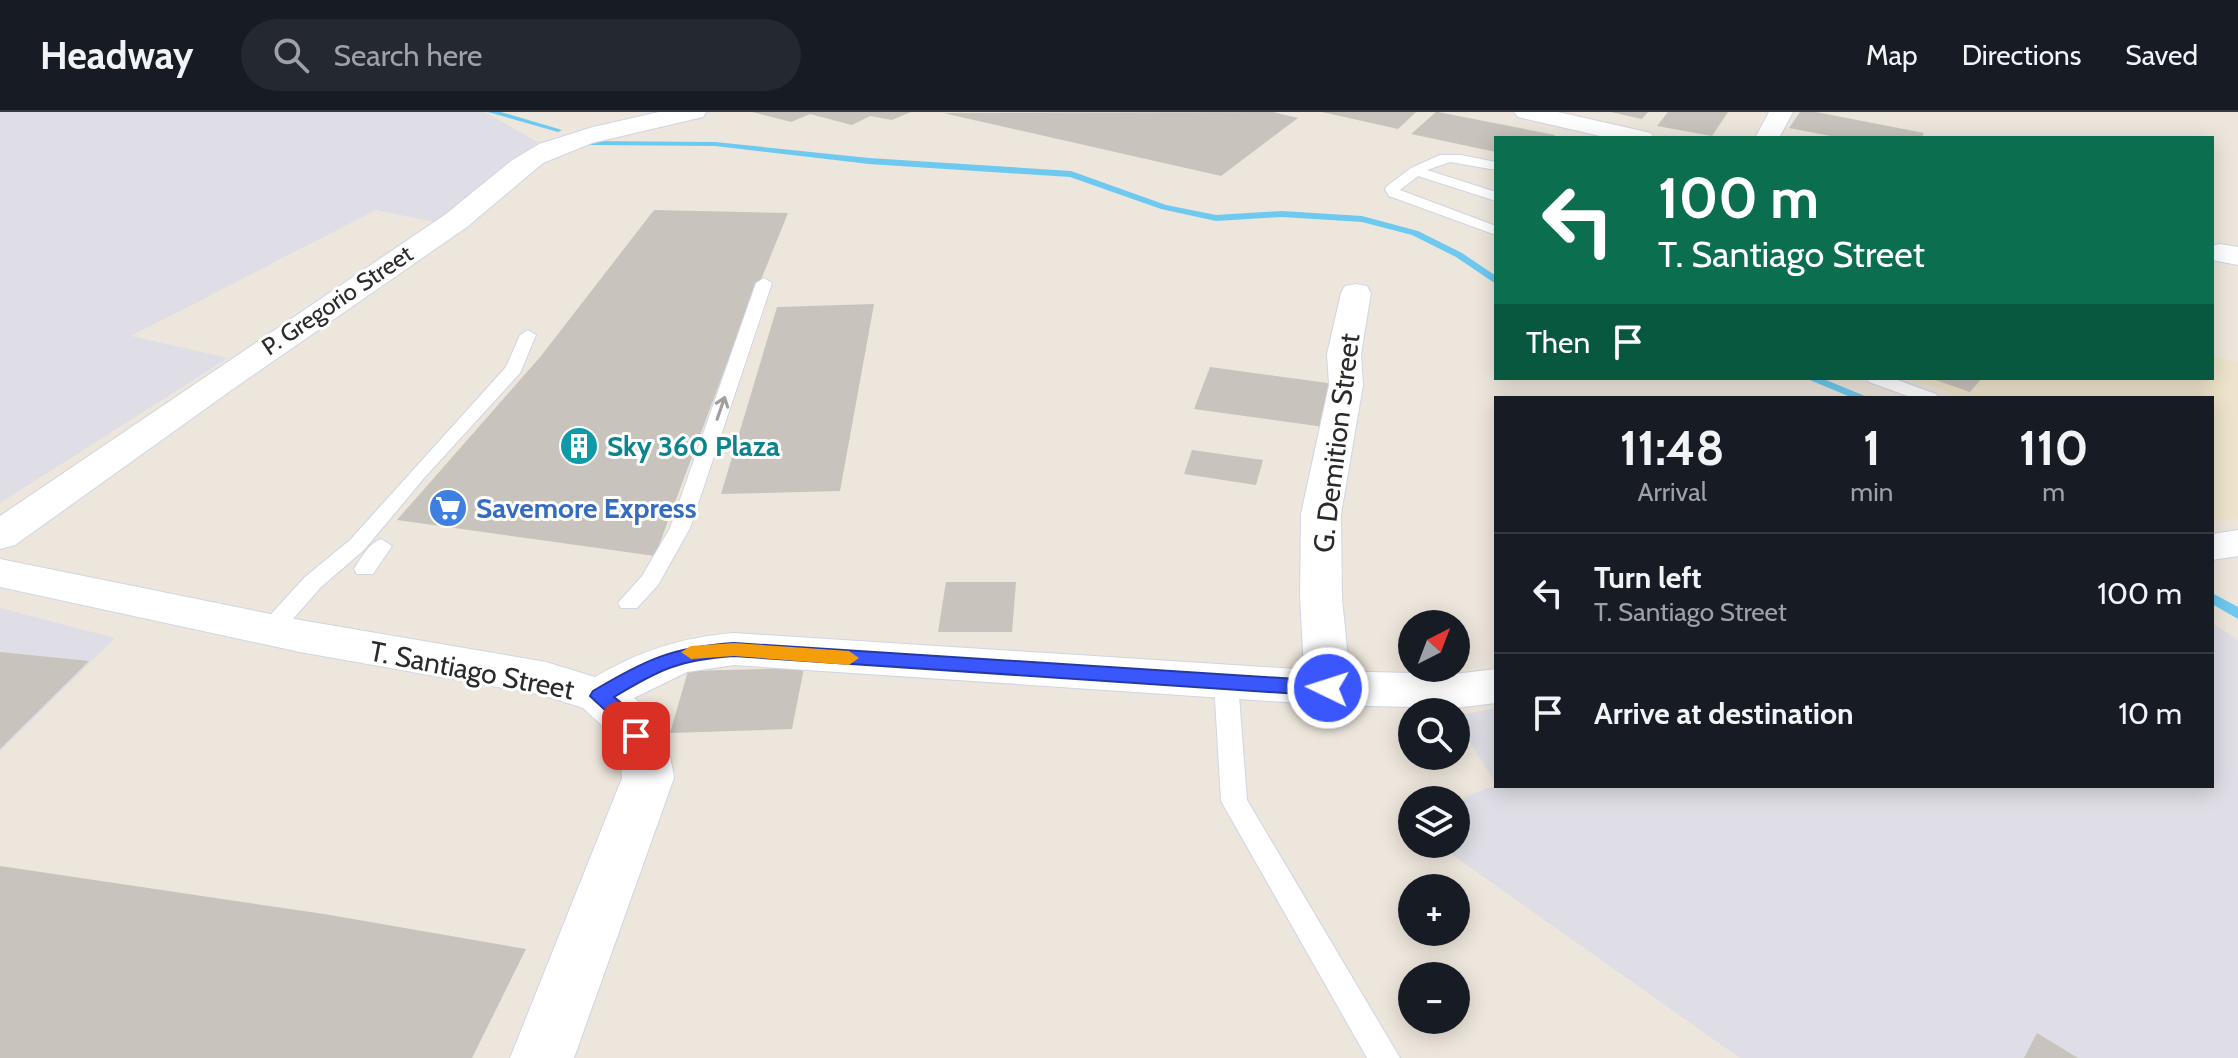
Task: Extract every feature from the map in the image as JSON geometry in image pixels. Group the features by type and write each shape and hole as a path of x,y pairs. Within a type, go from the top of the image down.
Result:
{"street":[{"name":"P. Gregorio Street","path":"0,536 252,357 458,221 533,158 549,149 597,135 694,112"},
{"path":"1538,113 1634,136"},
{"name":"G. Demition Street","path":"1328,688 1321,598 1321,514 1346,385 1344,354 1356,293"},
{"name":"T. Santiago Street","path":"0,573 270,630 546,679 600,696 628,720 645,752 648,778 542,1058"},
{"path":"600,696 652,665 692,652 734,649 1328,688 1455,691 1494,686"}],"lane":[{"path":"1494,166 1454,157 1435,157 1392,189 1394,193 1494,230"},
{"path":"1416,171 1494,196"},
{"path":"629,603 650,580 680,528 764,283"},
{"path":"270,630 313,582 357,545 418,473 514,369 528,335"},
{"path":"1880,380 1924,396"},
{"path":"365,569 381,546"},
{"path":"1226,682 1234,801 1384,1058"}],"shaded area":[{"path":"0,112 484,112 538,142 435,222 376,210 131,336 228,358 0,503"},
{"path":"2214,356 2238,363 2238,519 2214,521 2214,396 1959,396 1913,380 2214,380"},
{"path":"0,608 115,638 0,751"},
{"path":"2214,624 2238,640 2238,1058 1740,1058 1457,858 1470,858 1470,795 1494,786 2214,788"},
{"path":"1494,708 1494,781 1470,742 1470,713"}],"building":[{"path":"752,112 911,112 892,120 870,116 852,125 810,114 791,122"},
{"path":"1273,112 1298,118 1221,176 943,113"},
{"path":"1322,112 1416,112 1398,129"},
{"path":"1436,112 1555,135 1494,136 1494,152 1411,134"},
{"path":"1611,112 1648,112 1642,119"},
{"path":"1668,112 1728,112 1712,136 1657,126"},
{"path":"1800,112 1816,112 1924,133 1923,136 1831,136 1789,128"},
{"name":"Sky 360 Plaza","path":"654,210 788,213 724,371 655,556 397,520 541,356"},
{"path":"874,304 840,491 721,494 777,307"},
{"path":"1210,367 1335,384 1324,427 1194,409"},
{"path":"1936,380 1980,380 1970,392"},
{"path":"1192,450 1263,460 1256,485 1184,474"},
{"path":"946,582 1016,582 1012,632 938,632"},
{"path":"0,652 89,661 0,749"},
{"path":"804,668 792,729 670,733 688,671"},
{"path":"0,866 324,914 526,949 472,1058 0,1058"},
{"path":"2037,1033 2078,1058 2024,1058"}],"waterway":[{"path":"492,112 558,130"},
{"path":"589,143 715,144 869,161 1071,174 1164,207 1216,218 1282,214 1362,219 1415,233 1459,255 1494,280"},
{"path":"1816,380 1859,396"},
{"path":"2214,599 2238,614"}],"slow traffic":[{"path":"691,652 734,649 849,658"}],"place":[{"name":"Sky 360 Plaza","path":"579,446"},
{"name":"Savemore Express","path":"448,508"}],"route":[{"path":"636,736 628,720 600,696 652,665 692,652 734,649 1328,688"}]}
